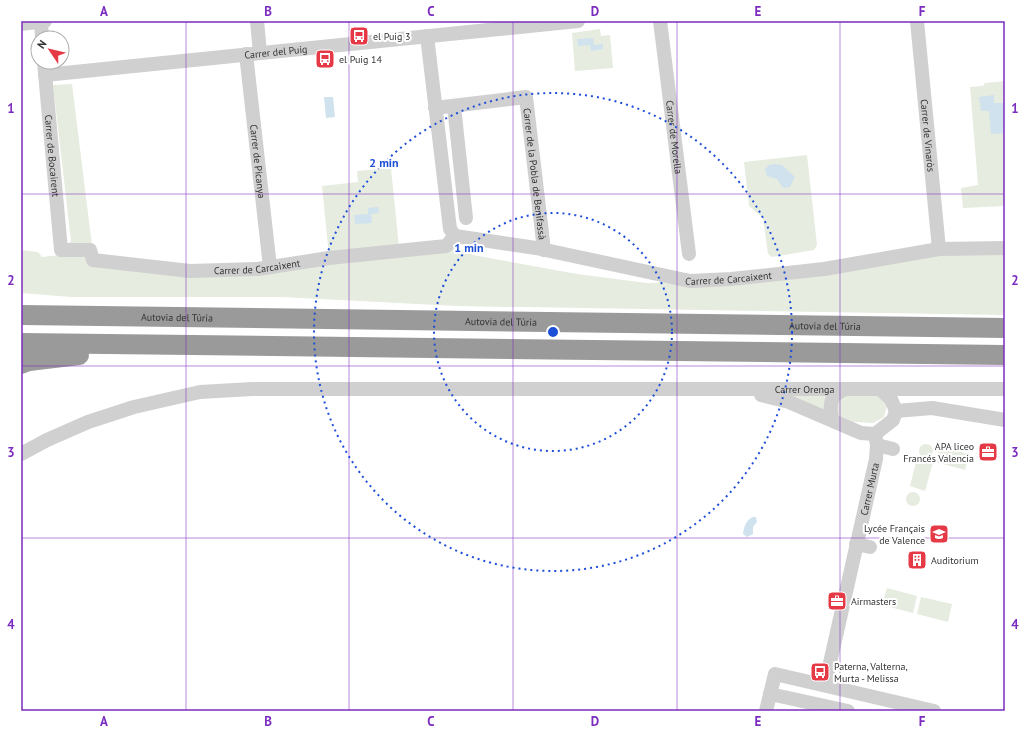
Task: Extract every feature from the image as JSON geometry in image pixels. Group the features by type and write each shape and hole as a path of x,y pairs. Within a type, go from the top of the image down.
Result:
{"highway":[{"path":"21,304 81,308 107,316"},
{"name":"Autovia del Túria","path":"21,315 1005,328"},
{"path":"21,343 144,346 1005,355"},
{"path":"21,364 29,361 72,356 120,355 144,346"}],"street":[{"name":"Carrer del Puig","path":"70,67 252,54 427,36 457,27 571,21"},
{"name":"Carrer de Morella","path":"660,21 689,254"},
{"name":"Carrer de Vinaròs","path":"917,21 939,249"},
{"path":"21,24 43,22"},
{"name":"Carrer de Picanya","path":"253,25 252,54 270,268"},
{"path":"427,36 450,229 455,236"},
{"name":"Carrer de Bocairent","path":"45,70 61,250"},
{"name":"Carrer de la Pobla de Benifassà","path":"454,106 526,97 544,250"},
{"path":"435,108 454,106 466,218"},
{"path":"446,194 463,192"},
{"name":"Carrer de Carcaixent","path":"61,250 90,250 93,260 190,271 270,268 329,258 446,246 455,236 544,250 690,281 731,279 824,269 939,249 1005,248"},
{"path":"21,454 47,440 88,422 134,407 200,392 252,389 743,390"},
{"path":"832,419 830,410 831,400 836,393 845,389"},
{"path":"876,439 893,420 896,411 891,399 880,389"},
{"name":"Carrer Orenga","path":"743,390 1005,389"},
{"name":"Carrer Orenga","path":"743,390 789,402 832,419 876,439 893,449"},
{"path":"896,411 932,408 1005,420"},
{"name":"Carrer Murta","path":"825,684 876,459 876,439"},
{"path":"21,443 47,440"},
{"path":"856,544 870,548"},
{"path":"766,711 775,674 825,684 881,705 934,711"},
{"path":"770,694 848,711"}],"shaded area":[{"path":"600,29 601,36 610,35 613,68 575,71 572,33"},
{"path":"1005,81 1005,206 963,208 961,188 978,185 970,87 983,86 985,83"},
{"path":"72,84 94,262 190,270 439,244 468,251 473,255 577,274 647,283 710,281 1005,246 1005,315 456,306 282,297 71,297 21,293 21,250 38,252 42,257 61,255 71,241 53,85"},
{"path":"807,155 817,245 814,250 772,257 768,254 763,218 749,206 744,162"},
{"path":"391,168 399,247 329,256 322,186 358,182 357,171"},
{"path":"771,394 828,394 825,411"},
{"path":"842,394 875,394 882,397 887,406 884,417 873,423 841,421 833,407"},
{"path":"926,444 931,446 933,451 931,456 926,458 921,456 919,451 921,446"},
{"path":"940,447 969,454 965,470 936,462"},
{"path":"917,458 933,462 925,491 910,486"},
{"path":"913,492 918,494 920,499 918,504 913,506 908,504 906,499 908,494"},
{"path":"887,588 917,596 913,613 882,605"},
{"path":"921,597 952,604 948,622 917,614"}],"water":[{"path":"593,38 594,45 603,44 603,49 591,51 590,45 578,46 577,39"},
{"path":"994,95 994,103 1005,103 1005,133 991,134 989,111 981,111 979,97"},
{"path":"324,97 333,97 335,117 326,118"},
{"path":"769,165 782,165 795,177 790,187 783,188 777,179 767,176 765,169"},
{"path":"378,207 379,213 371,214 372,223 355,224 354,215 368,214 368,208"},
{"path":"753,517 756,517 757,522 753,527 753,534 747,537 743,534 744,529 747,522"}],"place":[{"name":"el Puig 3","path":"359,36"},
{"name":"el Puig 14","path":"325,59"},
{"name":"APA liceo Francés Valencia","path":"988,452"},
{"name":"Lycée Français de Valence","path":"939,534"},
{"name":"Auditorium","path":"917,560"},
{"name":"Airmasters","path":"837,601"},
{"name":"Paterna, Valterna, Murta - Melissa","path":"820,672"}]}
